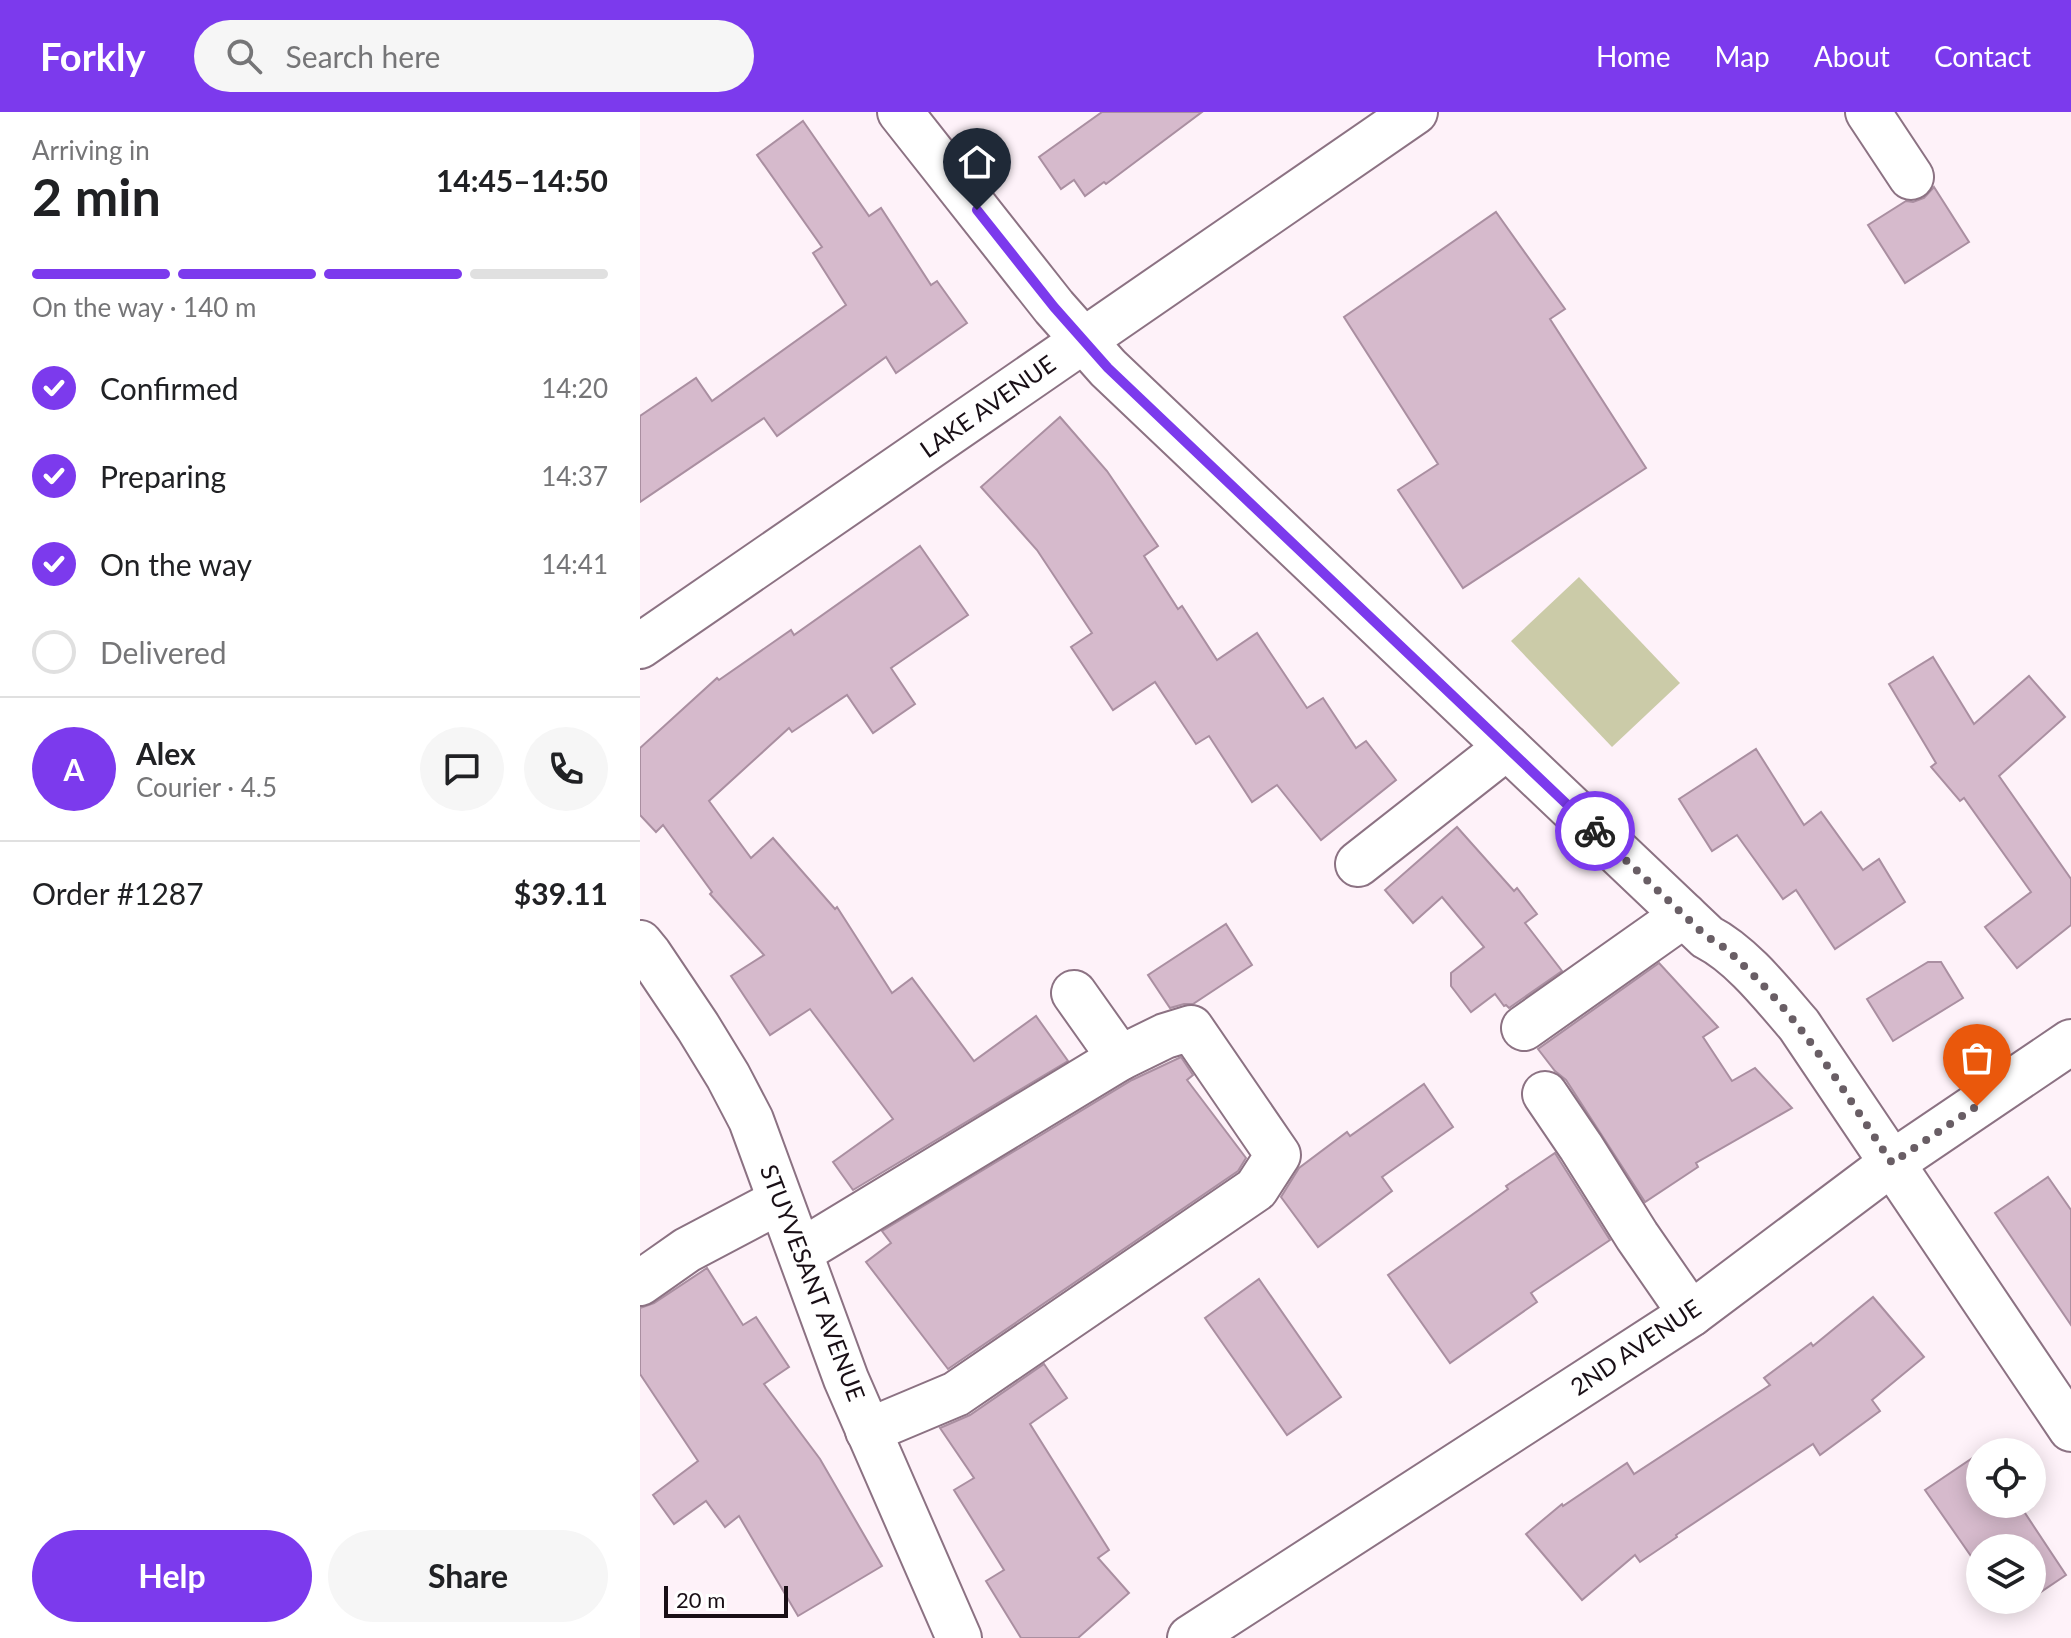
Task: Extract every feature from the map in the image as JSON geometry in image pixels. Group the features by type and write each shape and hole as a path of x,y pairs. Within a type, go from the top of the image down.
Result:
{"street":[{"path":"900,112 1054,307 1120,379 1707,937 1722,944 1762,983 1799,1025 2071,1429"},
{"name":"LAKE AVENUE","path":"640,646 1415,112"},
{"path":"1868,112 1911,177"},
{"path":"1358,864 1507,747"},
{"path":"1524,1028 1684,915"},
{"name":"STUYVESANT AVENUE","path":"640,943 690,1015 751,1120 846,1379 959,1638"},
{"path":"1074,993 1120,1058"},
{"path":"800,1252 1120,1058 1165,1036 1191,1028 1278,1155 1256,1189 956,1394 868,1431"},
{"name":"2ND AVENUE","path":"1190,1638 1691,1314 1892,1163 2071,1042"},
{"path":"1545,1094 1691,1314"},
{"path":"640,1283 687,1250 780,1201"}],"green space":[{"path":"1579,577 1680,683 1612,747 1511,641"}],"building":[{"path":"1102,112 1202,112 1106,184 1104,182 1085,196 1074,180 1061,189 1039,157"},
{"path":"803,121 869,216 881,208 931,285 937,281 967,323 896,373 886,357 777,436 764,418 640,502 640,416 696,378 712,401 846,305 813,253 822,247 757,155"},
{"path":"1934,187 1969,242 1905,283 1868,225 1906,201 1924,198"},
{"path":"1496,212 1565,309 1550,319 1646,468 1463,588 1398,490 1438,464 1344,317"},
{"path":"1060,417 1107,471 1158,546 1144,556 1178,609 1182,606 1217,660 1257,633 1307,708 1323,698 1356,748 1366,741 1396,780 1321,840 1277,785 1252,802 1209,736 1196,744 1155,682 1113,710 1071,647 1092,633 1037,550 981,487"},
{"path":"920,546 968,615 891,668 915,704 873,733 847,695 792,732 789,728 709,801 751,858 773,838 835,909 837,907 892,993 912,978 974,1061 1036,1016 1068,1061 853,1190 833,1162 893,1119 810,1009 770,1035 731,976 764,955 710,894 712,892 663,825 656,832 640,815 640,748 717,678 719,680 791,630 794,635"},
{"path":"1933,657 1974,724 2029,676 2065,717 1999,776 2071,879 2071,925 2017,968 1985,927 2031,892 1964,798 1960,801 1931,767 1936,763 1889,684"},
{"path":"1756,749 1804,825 1821,812 1863,870 1879,859 1905,902 1835,949 1796,890 1783,899 1737,835 1712,851 1679,799"},
{"path":"1457,827 1514,891 1517,888 1537,914 1525,923 1562,971 1509,1008 1495,994 1471,1012 1451,986 1451,973 1484,947 1442,897 1413,923 1385,890"},
{"path":"1226,924 1252,965 1193,1004 1170,1008 1148,975"},
{"path":"1928,962 1941,962 1963,998 1893,1041 1867,999"},
{"path":"1659,963 1718,1027 1703,1037 1732,1081 1755,1068 1792,1108 1696,1163 1698,1167 1645,1202 1566,1080 1538,1049"},
{"path":"1181,1057 1193,1075 1187,1080 1246,1158 1238,1171 948,1369 866,1262 891,1243 882,1231 1132,1080"},
{"path":"1424,1084 1453,1127 1382,1177 1392,1191 1318,1247 1281,1197 1299,1168 1347,1132 1350,1136"},
{"path":"1555,1153 1610,1240 1531,1293 1537,1302 1450,1363 1388,1275"},
{"path":"2048,1177 2071,1210 2071,1325 1995,1213"},
{"path":"707,1268 743,1325 756,1317 789,1367 764,1384 820,1459 882,1566 798,1616 739,1516 725,1527 706,1501 674,1524 653,1495 698,1461 640,1374 640,1308 654,1303"},
{"path":"1259,1279 1341,1397 1287,1435 1205,1318"},
{"path":"1873,1297 1924,1357 1872,1400 1880,1411 1820,1455 1813,1444 1640,1562 1635,1555 1582,1600 1526,1534 1562,1504 1627,1463 1634,1474 1770,1385 1764,1378 1811,1343 1813,1346"},
{"path":"1044,1364 1067,1398 1030,1424 1109,1550 1098,1558 1129,1593 1078,1638 1021,1638 986,1581 1004,1570 954,1490 974,1478 940,1428 970,1415"},
{"path":"1966,1462 1966,1518 2028,1518 2039,1534 1966,1534 1966,1549 1925,1490"},
{"path":"2046,1545 2066,1575 2046,1589"}],"way so far":[{"path":"1595,831 1707,937 1722,944 1762,983 1799,1025 1892,1163 1977,1106"}],"route":[{"path":"977,210 1054,307 1108,368 1595,831"}]}
